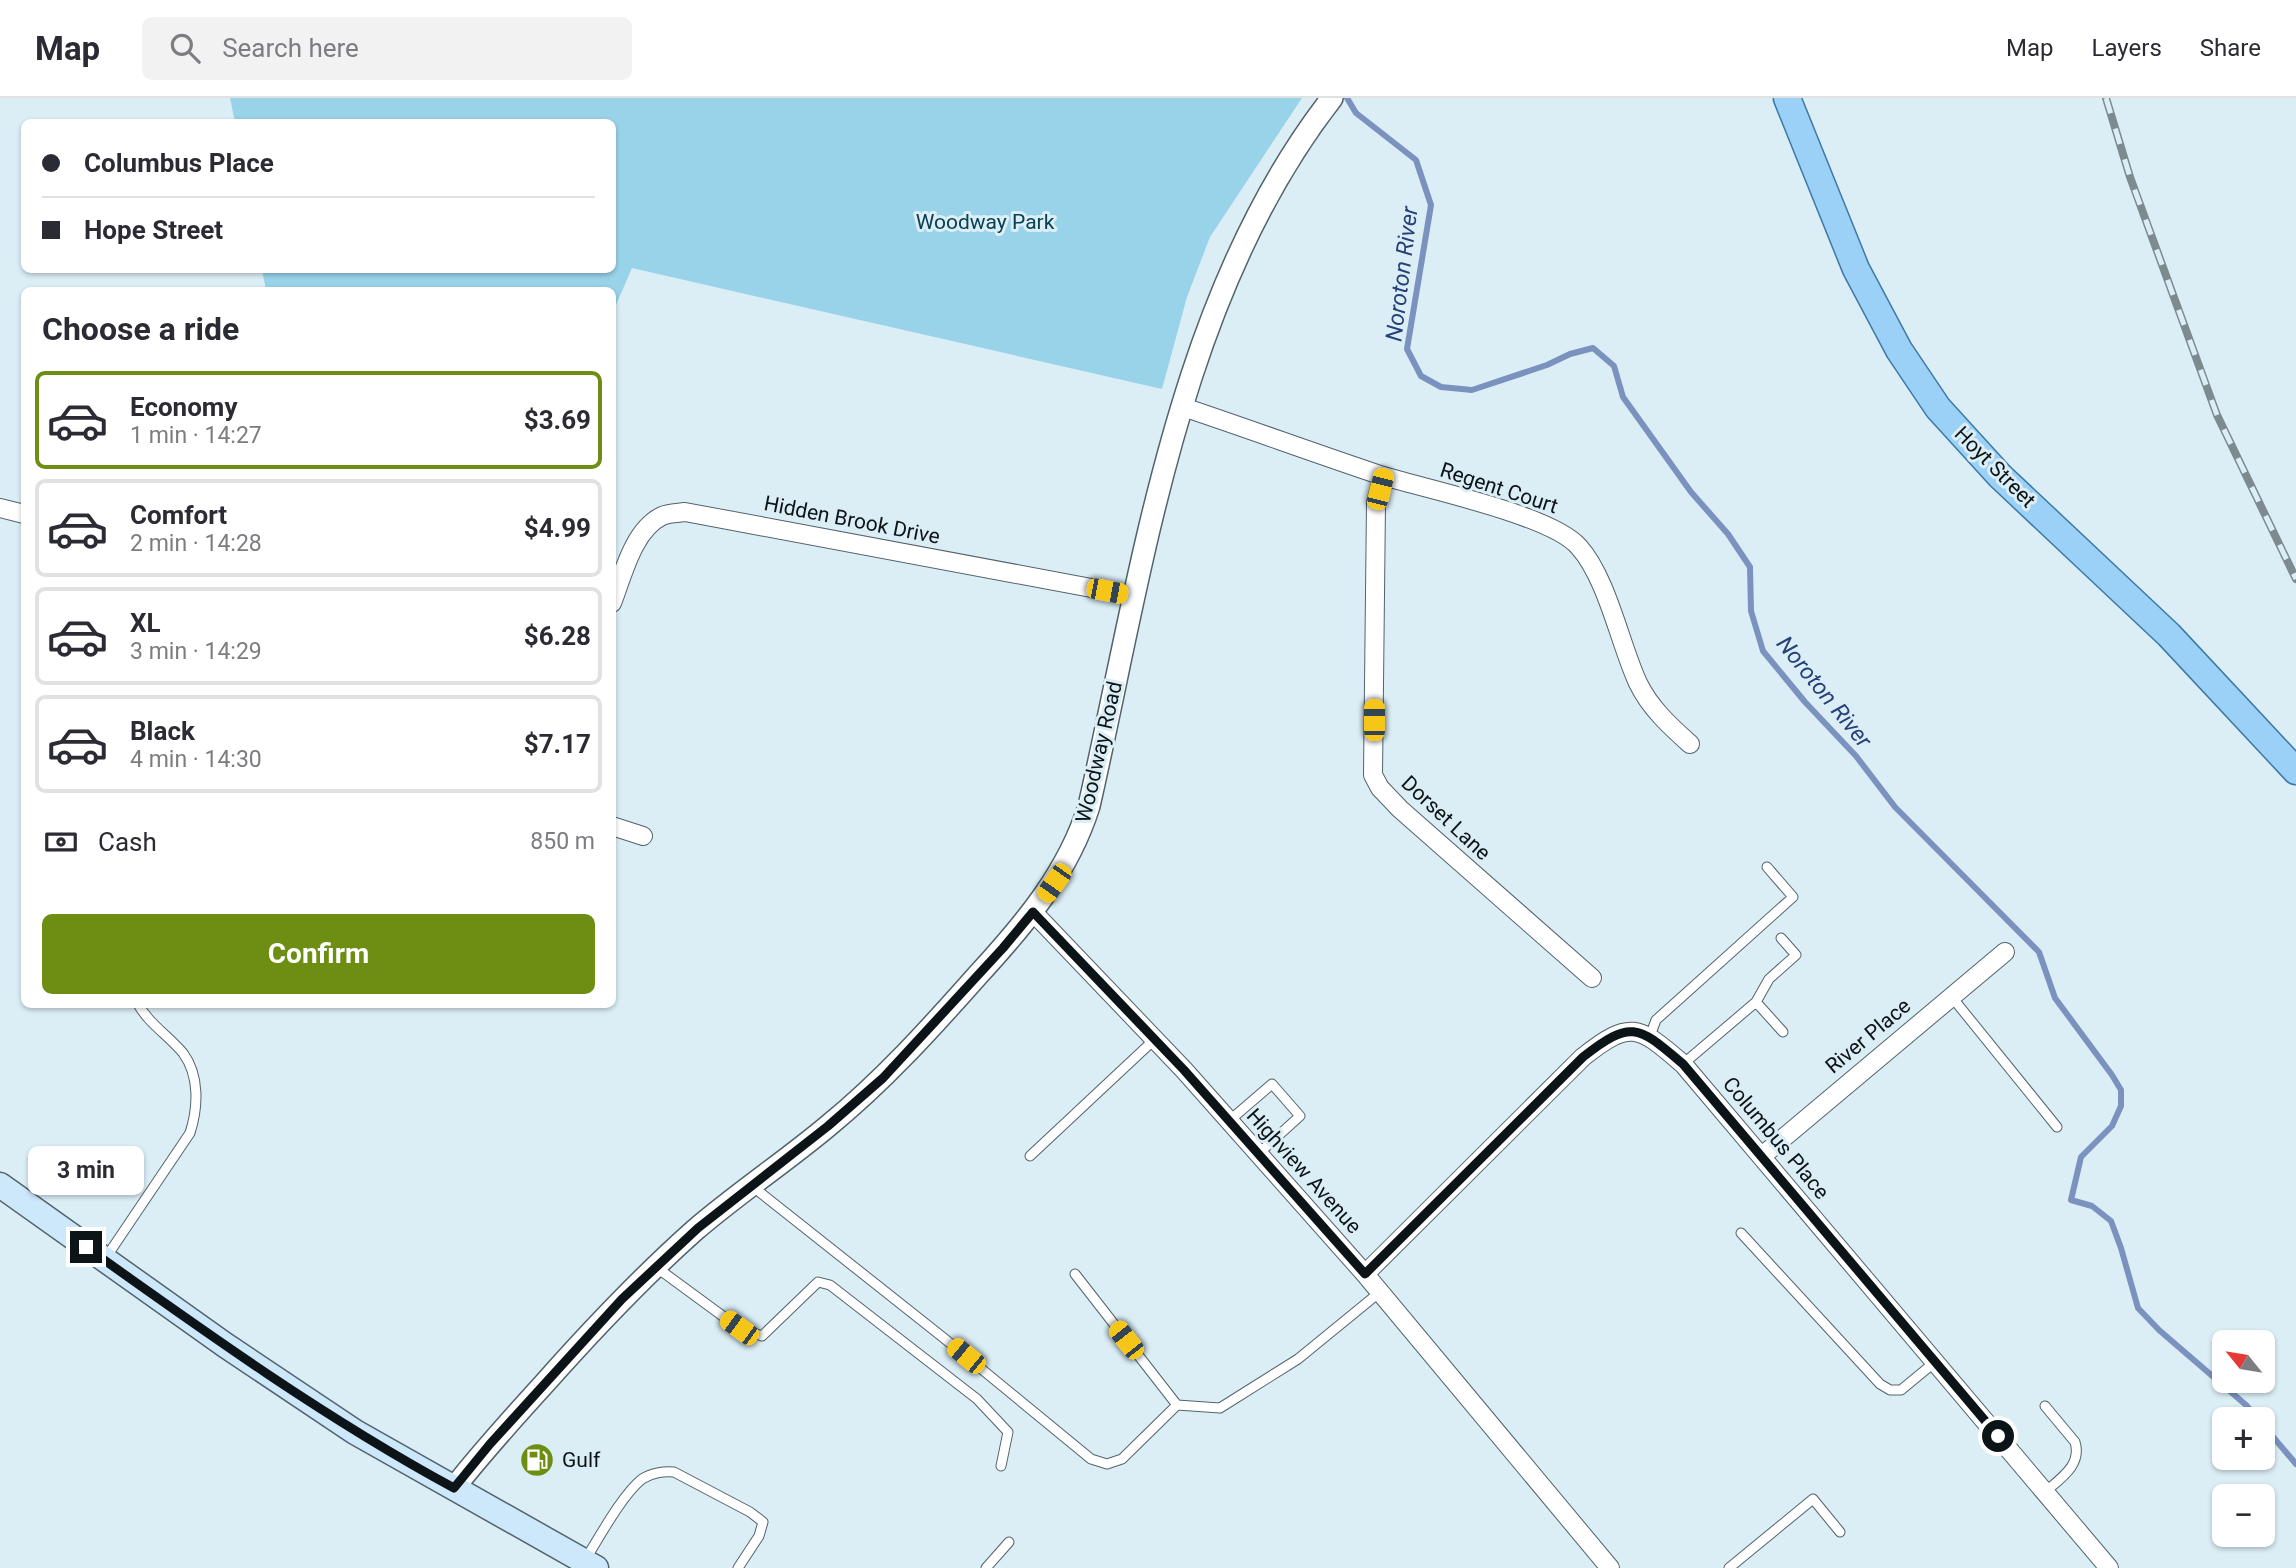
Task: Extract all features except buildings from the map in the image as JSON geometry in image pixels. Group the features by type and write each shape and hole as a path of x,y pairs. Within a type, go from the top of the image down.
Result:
{"main road":[{"name":"Hoyt Street","path":"1787,98 1856,270 1899,350 1938,408 2000,476 2160,626 2296,771"},
{"path":"0,1185 295,1393 365,1438 591,1564"}],"street":[{"name":"Woodway Road","path":"454,1488 587,1336 655,1266 883,1078 1003,948 1033,912 1063,866 1084,822 1158,496 1183,407 1212,321 1256,218 1295,150 1332,98"},
{"name":"Regent Court","path":"1183,407 1383,475 1536,522 1565,535 1579,546 1595,574 1639,685 1658,714 1690,744"},
{"name":"Dorset Lane","path":"1383,475 1376,503 1373,775 1380,788 1400,809 1592,978"},
{"path":"0,508 21,513"},
{"name":"Hidden Brook Drive","path":"616,592 643,532 663,516 685,512 1134,596"},
{"path":"616,826 643,835"},
{"name":"Highview Avenue","path":"1033,912 1155,1039 1365,1274 1610,1568"},
{"name":"River Place","path":"1762,1156 2005,952"},
{"path":"1365,1274 1583,1057 1618,1032 1634,1031 1650,1036"},
{"name":"Columbus Place","path":"1650,1036 1683,1064 2109,1568"}],"lane":[{"path":"1650,1036 1656,1020 1793,897 1768,867"},
{"path":"1683,1064 1756,1002 1769,979 1796,955 1781,938"},
{"path":"1951,996 2057,1127"},
{"path":"1756,1002 1783,1032"},
{"path":"104,1260 190,1133 195,1118 197,1095 190,1067 183,1054 140,1008"},
{"path":"1030,1156 1155,1039"},
{"path":"1229,1121 1272,1084 1300,1116 1258,1154"},
{"path":"752,1186 1091,1459 1107,1464 1122,1459 1177,1405"},
{"path":"1741,1233 1880,1384 1890,1390 1901,1390 1935,1362"},
{"path":"655,1266 739,1328 762,1336 818,1282 830,1285 977,1399 1008,1432 1001,1466"},
{"path":"1075,1274 1177,1405 1220,1408 1298,1359 1380,1292"},
{"path":"2045,1406 2075,1442 2077,1458 2072,1467 2045,1492"},
{"path":"591,1564 631,1490 644,1477 664,1471 674,1472 750,1512 763,1522 759,1536 738,1568"},
{"path":"1729,1568 1813,1499 1840,1532"},
{"path":"986,1568 1009,1542"}],"green space":[{"name":"Woodway Park","path":"230,98 1302,98 1210,237 1187,297 1162,389 632,268 616,305 616,287 265,287 263,273 616,273 616,119 234,119"}],"waterway":[{"name":"Noroton River","path":"1347,98 1356,113 1416,160 1431,205 1407,349 1421,376 1441,387 1472,390 1593,348 1614,366 1623,397 1691,492 1728,534 1750,567 1751,611 1763,651 1805,702 1856,756 1895,807 2039,952 2055,998 2121,1090 2121,1106 2112,1126 2081,1157 2071,1200 2092,1206 2111,1221 2138,1308 2159,1330 2248,1407"},
{"name":"Noroton River","path":"2275,1439 2296,1464"}],"railway":[{"path":"2106,98 2130,177 2217,415 2296,579"}],"place":[{"name":"Gulf","path":"537,1460"}],"route":[{"path":"86,1247 295,1393 355,1432 454,1488 587,1336 655,1266 883,1078 1033,912 1184,1070 1365,1274 1583,1057 1618,1032 1634,1031 1650,1036 1683,1064 1998,1436"}]}
